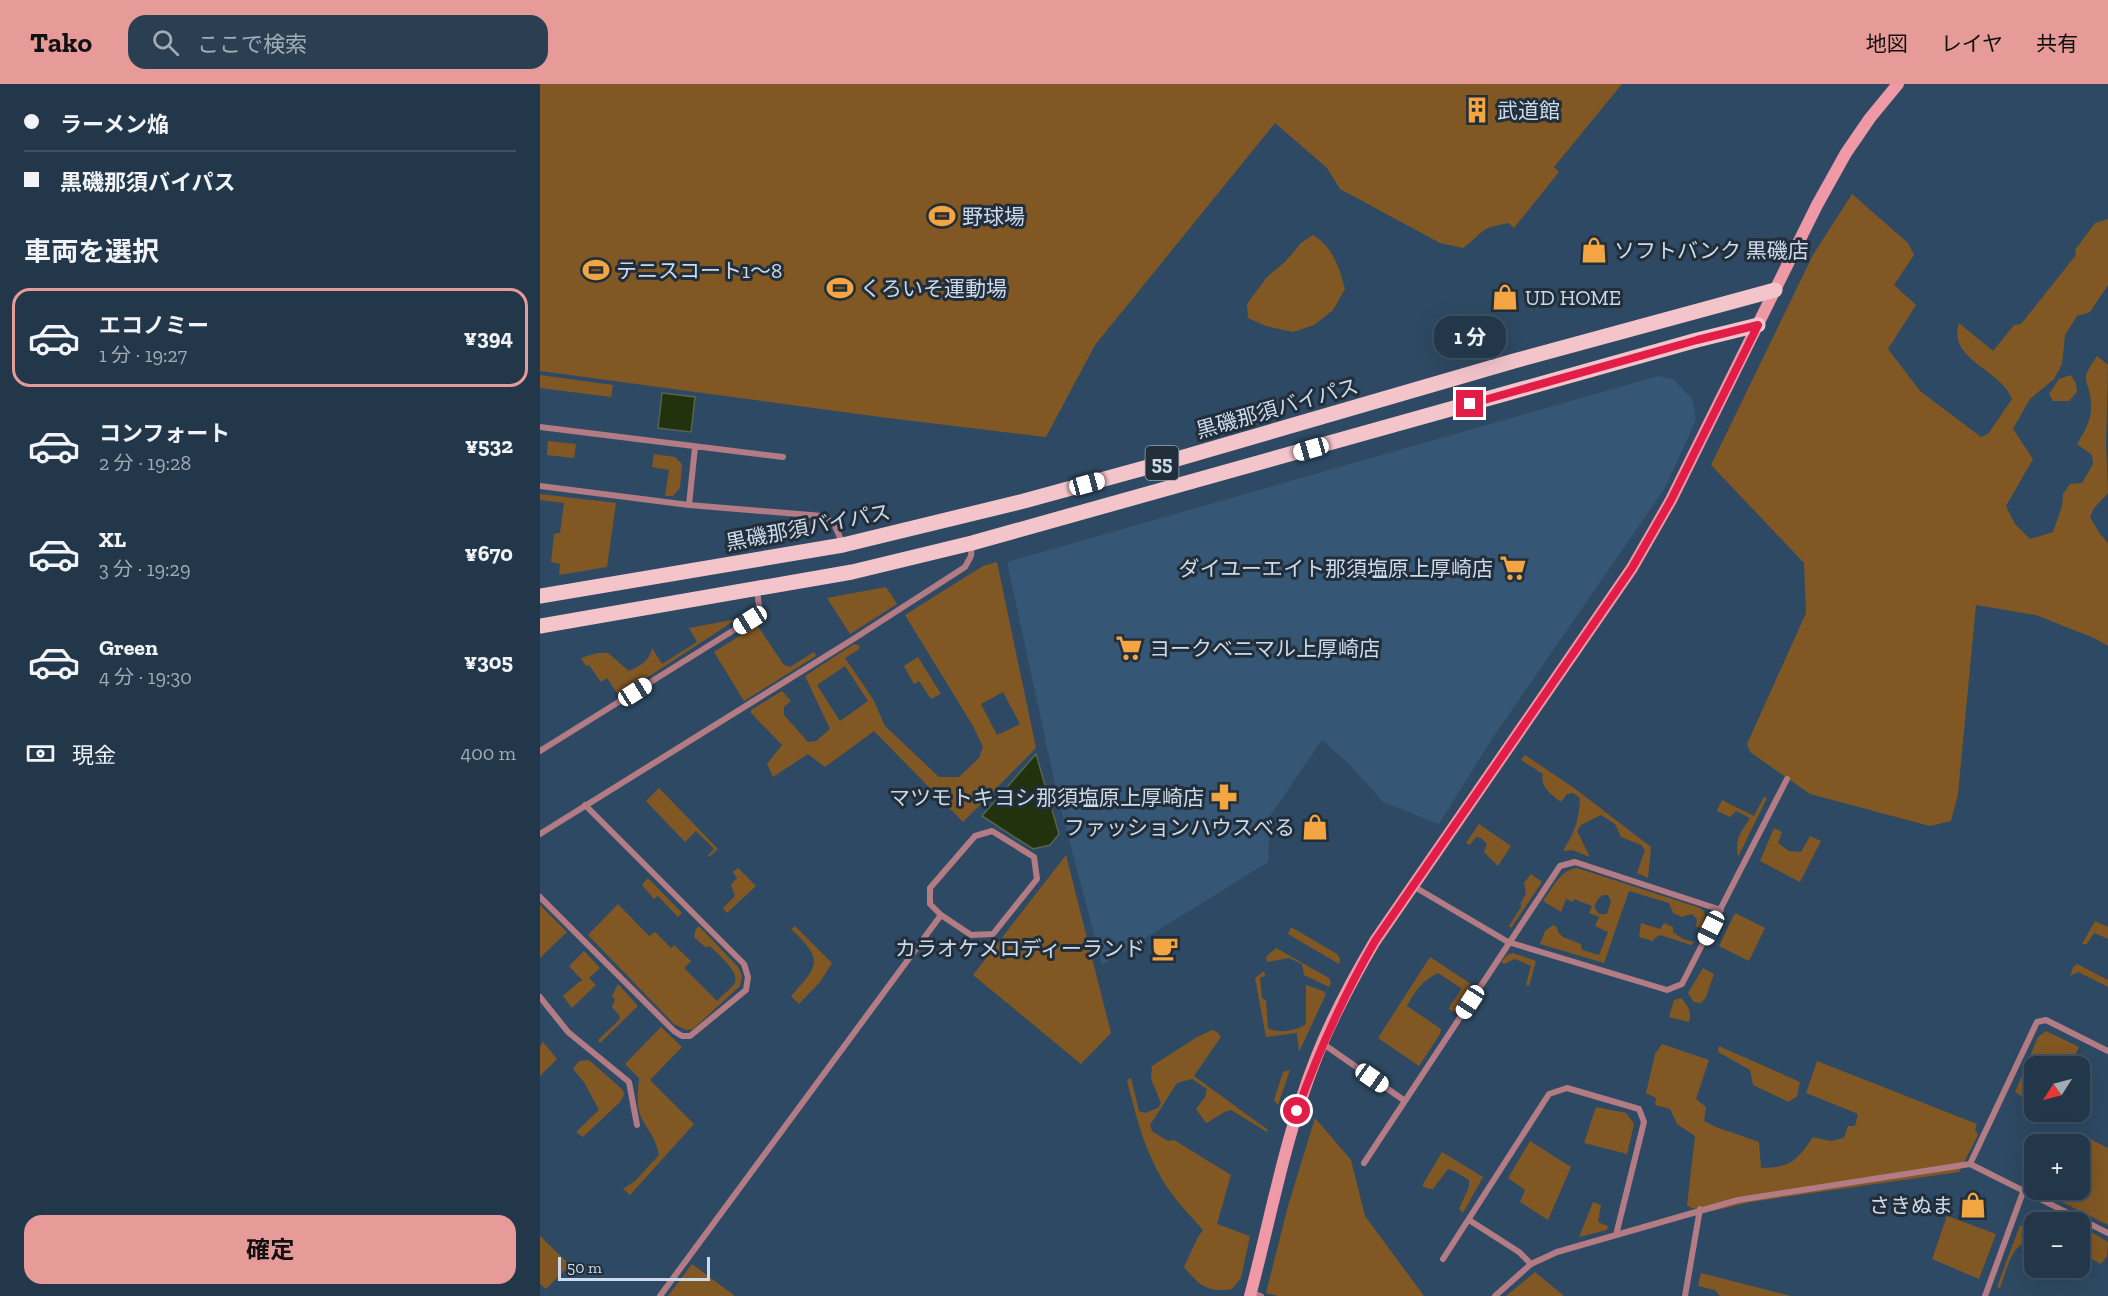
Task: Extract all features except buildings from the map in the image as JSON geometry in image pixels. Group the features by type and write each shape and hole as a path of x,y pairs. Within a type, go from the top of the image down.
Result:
{"main road":[{"name":"黒磯那須バイパス","path":"540,596 843,545 1024,501 1514,361 1775,290"},
{"name":"55","path":"540,626 852,572 972,543 1697,340 1758,325"}],"street":[{"path":"1254,1295 1281,1167 1297,1111 1322,1043 1346,992 1375,941 1632,568 1671,500 1816,206 1846,153 1870,118 1898,84"},
{"path":"540,427 783,457"},
{"path":"689,505 695,447"},
{"path":"540,486 689,505 823,516 834,524 843,545"},
{"path":"540,834 965,567 971,556 972,543"},
{"path":"540,751 750,620 759,607 757,588"},
{"path":"1413,886 1508,942 1667,990 1682,984 1787,779"},
{"path":"540,897 674,1031 682,1036 690,1036 746,990 748,977 744,964 585,805"},
{"path":"992,831 1034,857 1037,879 993,934 971,934 941,915 930,904 930,888 975,836 992,831"},
{"path":"1364,1163 1560,866 1575,862 1721,910"},
{"path":"660,1296 941,915"},
{"path":"540,997 568,1032 629,1082 636,1125"},
{"path":"1970,1164 2037,1022 2046,1020 2108,1051"},
{"path":"1322,1043 1405,1101"},
{"path":"1443,1259 1549,1094 1567,1088 1639,1109 1644,1122 1616,1235"},
{"path":"1495,1296 1532,1264 1557,1252 1700,1209 1738,1200 1970,1164 2108,1233"},
{"path":"1985,1296 2023,1192"},
{"path":"1685,1296 1700,1209"},
{"path":"1469,1220 1519,1252 1532,1264"}],"shaded area":[{"name":"くろいそ運動場","path":"540,84 1622,84 1554,167 1559,172 1514,228 1508,223 1488,228 1463,248 1440,243 1340,189 1327,168 1275,123 1095,345 1046,437 540,371"},
{"path":"1852,194 1908,243 1914,255 1894,285 1916,305 1888,349 1920,391 1981,437 1988,434 2012,399 2006,389 1977,364 1961,346 1957,336 1959,323 1993,351 2014,325 2021,324 2076,255 2075,250 2095,223 2108,219 2108,285 2090,312 2077,316 2065,335 2062,364 2054,379 2030,399 2013,429 2033,459 2006,506 2015,524 2030,539 2053,532 2062,506 2063,494 2070,484 2082,483 2093,464 2092,455 2077,444 2089,420 2091,404 2086,377 2097,356 2108,365 2106,444 2108,493 2094,508 2090,517 2108,543 2108,646 2094,638 2036,615 1976,605 1958,794 1951,821 1930,826 1810,794 1750,752 1747,744 1806,613 1804,563 1711,465 1813,255"},
{"path":"1313,235 1326,245 1338,265 1345,289 1333,310 1314,325 1293,332 1266,326 1248,318 1247,304 1267,277 1286,261 1301,243"},
{"path":"540,375 613,385 611,397 540,388"},
{"path":"2071,375 2077,392 2069,401 2053,401 2049,394 2059,379"},
{"path":"1658,376 1673,379 1693,400 1696,420 1665,488 1494,736 1439,824 1383,802 1350,765 1322,740 1270,816 1268,862 1102,965 1058,798 1007,562"},
{"path":"662,393 695,397 691,432 658,428"},
{"path":"548,441 576,444 574,458 547,455"},
{"path":"654,454 675,457 682,464 680,488 673,496 665,496 669,470 652,467"},
{"path":"540,494 616,503 607,567 559,575 560,564 551,562 554,534 560,533 564,503 540,500"},
{"path":"794,520 819,523 785,535"},
{"path":"997,562 1036,748 963,822 874,731 825,767 808,754 773,777 767,764 782,745 751,713 751,710 782,691 791,701 784,707 784,715 808,742 816,741 830,729 805,676 854,644 860,646 858,650 845,658 873,699 885,726 939,777 959,777 979,758 983,747 973,726 905,615 983,566","holes":["845,666 868,701 840,721 817,685","1003,692 1020,724 997,735 981,704"]},
{"path":"886,587 897,604 850,634 827,598"},
{"path":"737,619 619,696 607,678 601,682 581,658 597,653 608,653 629,671 647,660 652,648 662,664 697,642 689,628"},
{"path":"757,625 784,665 790,667 814,652 816,656 744,701 714,652"},
{"path":"918,657 941,694 931,699 919,681 914,684 904,666"},
{"path":"1036,754 1059,834 1050,845 1033,849 982,816"},
{"path":"1525,755 1574,788 1651,847 1648,878 1637,873 1645,850 1641,845 1621,837 1615,824 1601,815 1581,825 1577,831 1590,857 1572,850 1563,851 1576,826 1580,798 1573,793 1567,794 1561,802 1557,799 1545,786 1543,774 1521,760"},
{"path":"659,788 718,849 709,857 708,855 714,849 696,831 685,842 646,801"},
{"path":"1764,797 1767,798 1738,857 1738,840 1750,818 1736,811 1730,817 1717,811 1722,800 1754,816"},
{"path":"1479,824 1511,846 1498,866 1484,852 1487,844 1481,838 1476,837 1470,845 1466,843"},
{"path":"1774,828 1782,832 1778,843 1789,851 1801,852 1810,836 1821,841 1800,882 1760,861"},
{"path":"1066,855 1111,1033 1081,1064 973,975"},
{"path":"738,868 756,886 727,913 723,908 735,896 731,885 737,878 733,872"},
{"path":"1577,868 1700,908 1704,911 1705,917 1701,928 1696,927 1697,919 1692,914 1682,917 1673,913 1669,903 1629,891 1604,963 1540,944 1545,931 1553,925 1563,937 1581,944 1582,950 1599,955 1608,932 1595,926 1599,917 1589,913 1592,906 1574,899 1573,902 1566,899 1561,912 1543,901 1557,881","holes":["1603,895 1608,895 1611,901 1607,914 1599,914 1594,907 1598,899"]},
{"path":"1531,874 1542,882 1511,928 1509,926 1526,894 1524,883"},
{"path":"648,878 682,913 678,917 658,896 654,899 642,885"},
{"path":"618,904 649,936 655,932 671,948 674,945 691,961 684,968 717,1001 734,984 735,975 728,964 710,946 705,947 694,937 699,926 738,967 742,976 740,986 693,1029 686,1030 674,1024 588,935"},
{"path":"540,905 567,932 540,958"},
{"path":"1735,913 1765,928 1749,961 1719,946"},
{"path":"2095,921 2108,927 2108,939 2094,933 2087,944 2082,944"},
{"path":"1641,923 1660,929 1664,923 1673,927 1673,932 1683,939 1694,942 1691,945 1660,935 1653,941 1639,937"},
{"path":"795,926 832,963 820,982 799,1004 791,996 807,977 814,962 809,948 791,929"},
{"path":"1291,927 1337,954 1340,959 1339,964 1288,934"},
{"path":"1276,948 1329,978 1331,983 1329,987 1304,975 1302,964 1289,958 1267,962 1266,957"},
{"path":"584,951 600,968 589,978 596,985 572,1008 563,996 583,981 569,966"},
{"path":"1513,953 1536,961 1529,986 1526,985 1531,966 1515,959 1504,964 1501,962 1507,955"},
{"path":"1430,957 1471,984 1454,1012 1449,1009 1461,988 1438,973 1420,986 1413,996 1407,1006 1441,1029 1419,1066 1378,1038"},
{"path":"2077,964 2108,980 2108,987 2078,972 2070,976 2073,967"},
{"path":"1703,968 1714,974 1706,997 1701,1003 1694,1002 1688,993"},
{"path":"1264,971 1265,976 1260,978 1262,998 1266,1000 1268,1028 1272,1030 1287,1031 1306,1024 1306,985 1326,994 1299,1052 1297,1033 1266,1037 1255,978"},
{"path":"618,984 638,1006 600,1043 598,1040 620,1019 612,1007 615,1000 612,996"},
{"path":"1681,998 1689,1009 1689,1022 1669,1017 1674,1000"},
{"path":"661,1027 682,1047 650,1080 694,1124 630,1195 623,1189 635,1181 659,1155 654,1139 639,1113 639,1078 625,1064"},
{"path":"1212,1030 1221,1037 1194,1076 1268,1130 1267,1132 1231,1110 1206,1123 1196,1109 1205,1097 1207,1089 1192,1079 1177,1083 1150,1125 1152,1131 1168,1141 1174,1140 1231,1175 1217,1224 1250,1236 1241,1278 1232,1289 1223,1290 1204,1286 1194,1279 1184,1267 1203,1230 1176,1199 1156,1168 1139,1125 1127,1080 1131,1078 1139,1111 1145,1113 1158,1108 1161,1103 1151,1079 1152,1066"},
{"path":"2046,1031 2079,1047 2075,1056 2030,1056 2038,1037"},
{"path":"543,1042 557,1059 540,1076 540,1046"},
{"path":"1662,1044 1709,1060 1696,1099 1706,1107 1704,1121 1759,1142 1761,1168 1780,1166 1792,1161 1813,1137 1830,1141 1844,1138 1848,1126 1855,1126 1858,1114 1806,1093 1817,1061 1977,1124 1975,1130 1978,1135 1959,1172 1751,1202 1713,1211 1691,1208 1687,1205 1695,1136 1677,1124 1670,1109 1655,1105 1656,1098 1646,1093 1655,1054"},
{"path":"1719,1046 1800,1082 1797,1096 1789,1102 1753,1085 1750,1070 1718,1052"},
{"path":"589,1060 623,1090 624,1095 620,1102 583,1137 576,1132 599,1110 584,1082 573,1069 579,1061"},
{"path":"1290,1070 1278,1105 1274,1100 1283,1072"},
{"path":"2024,1070 2024,1098 2015,1092"},
{"path":"1596,1107 1626,1113 1634,1124 1627,1154 1584,1143"},
{"path":"1315,1118 1351,1160 1365,1216 1424,1296 1278,1296 1266,1293 1288,1206"},
{"path":"2090,1139 2108,1148 2108,1225 2090,1216 2090,1212 2082,1212 2058,1200 2090,1200"},
{"path":"1530,1141 1571,1167 1548,1220 1520,1202 1525,1190 1508,1178"},
{"path":"1442,1152 1483,1177 1463,1213 1459,1209 1469,1187 1469,1180 1448,1169 1433,1189 1422,1186"},
{"path":"1593,1202 1601,1205 1598,1222 1608,1226 1607,1230 1579,1237"},
{"path":"1947,1216 1996,1234 1979,1279 1932,1259"},
{"path":"2020,1225 2024,1227 2024,1244 2013,1254 2000,1288 1997,1287"},
{"path":"2093,1233 2108,1242 2107,1256 2101,1264 2090,1258 2090,1234"},
{"path":"540,1236 570,1265 546,1289 540,1284"},
{"path":"692,1264 735,1296 668,1296"},
{"path":"1535,1272 1564,1296 1506,1296"},
{"path":"1701,1273 1791,1296 1720,1296 1715,1290 1698,1286"}],"place":[{"name":"武道館","path":"1477,110"},
{"name":"野球場","path":"942,216"},
{"name":"ソフトバンク 黒磯店","path":"1594,250"},
{"name":"テニスコート1～8","path":"596,270"},
{"name":"くろいそ運動場","path":"840,288"},
{"name":"UD HOME","path":"1505,297"},
{"name":"ダイユーエイト那須塩原上厚崎店","path":"1513,568"},
{"name":"ヨークベニマル上厚崎店","path":"1129,648"},
{"name":"マツモトキヨシ那須塩原上厚崎店","path":"1224,797"},
{"name":"ファッションハウスべる","path":"1315,827"},
{"name":"カラオケメロディーランド","path":"1165,948"},
{"name":"さきぬま","path":"1973,1205"}],"route":[{"path":"1297,1111 1330,1026 1375,941 1632,568 1671,500 1758,325 1470,404"}]}
